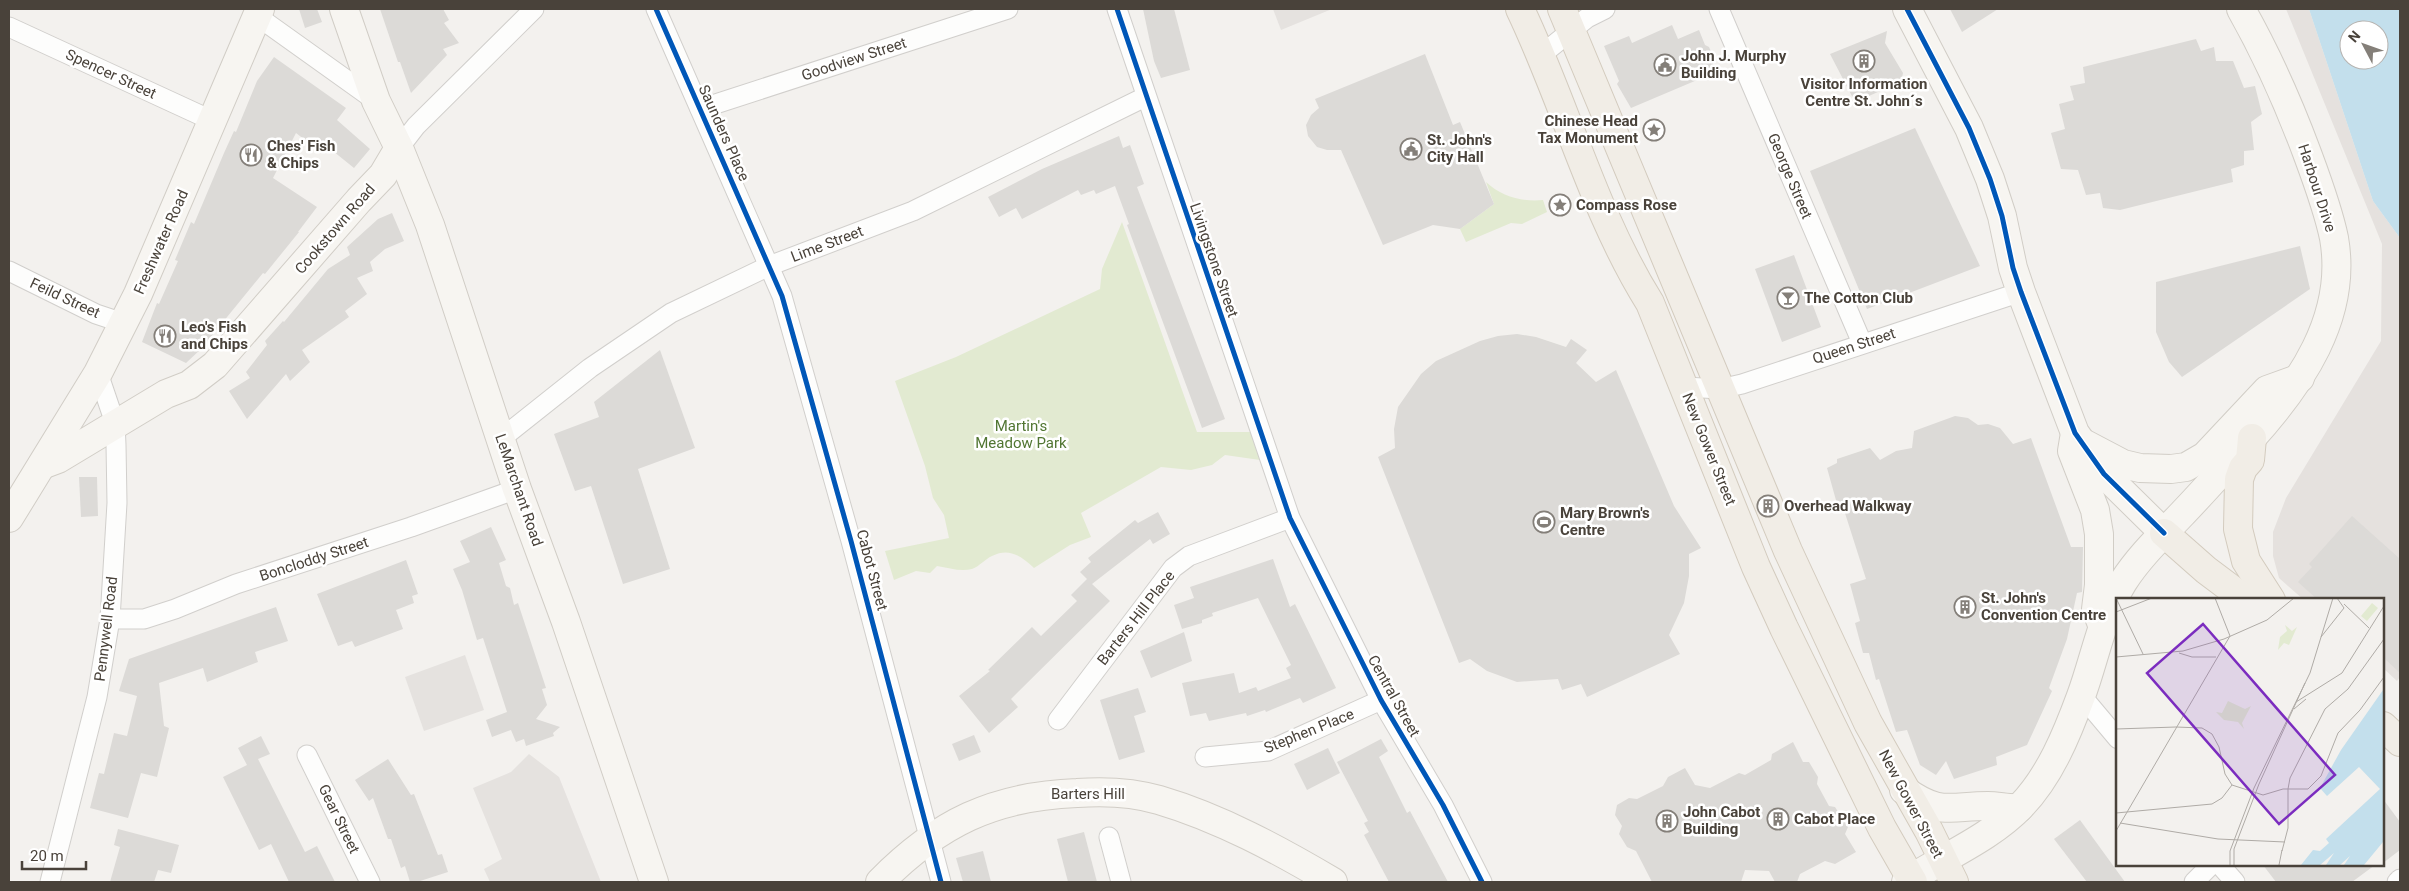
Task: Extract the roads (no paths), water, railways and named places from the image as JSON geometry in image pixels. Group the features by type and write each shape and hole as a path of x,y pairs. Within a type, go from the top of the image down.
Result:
{"main road":[{"name":"LeMarchant Road","path":"344,9 376,101 399,148 430,225 502,438 517,489 566,622 654,882"},
{"name":"New Gower Street","path":"1520,9 1606,217 1632,274 1650,303 1756,567 1882,828 1910,881"},
{"path":"1908,9 1969,128 1990,178 2002,216 2013,268 2021,292 2077,437 2104,474 2164,533 2206,570 2243,598"},
{"name":"Harbour Drive","path":"2116,598 2122,585 2137,562 2252,438 2300,378 2329,318 2334,293 2336,267 2334,240 2317,181 2282,88 2270,60 2241,9"},
{"name":"Freshwater Road","path":"9,518 98,373 138,294 259,12"},
{"name":"New Gower Street","path":"1567,20 1792,560 1868,724 1929,831 1948,872"},
{"name":"Cookstown Road","path":"114,423 166,394 189,385 214,365 383,175 399,148"},
{"path":"2077,437 2117,461 2140,468 2171,469 2186,467 2205,456 2267,390 2300,378"},
{"path":"42,465 58,459 114,423"},
{"path":"2077,437 2072,452 2095,510 2099,534 2100,585 2096,609 2103,628"},
{"path":"2252,438 2250,460 2243,468 2239,479 2238,529 2246,561 2269,598"},
{"name":"Harbour Drive","path":"1948,872 2019,808 2035,789 2051,762 2081,695 2103,628 2116,599"},
{"path":"1904,790 1921,802 1936,808 1954,809 1990,806 2005,809 2019,808"},
{"name":"Barters Hill","path":"880,882 930,838 967,816 1011,800 1060,793 1106,791 1159,800 1232,828 1333,882"},
{"path":"1910,881 1948,872"}],"street":[{"name":"Cookstown Road","path":"399,148 416,126 534,9"},
{"name":"Saunders Place","path":"656,9 769,266"},
{"name":"Goodview Street","path":"700,110 1008,9"},
{"name":"Livingstone Street","path":"1116,9 1290,518"},
{"path":"1540,56 1567,20 1588,18 1605,9"},
{"name":"George Street","path":"1719,9 1862,343"},
{"name":"LeMarchant Road","path":"259,12 376,101"},
{"name":"Spencer Street","path":"9,27 213,121"},
{"name":"Lime Street","path":"502,438 631,338 671,313 769,266 913,210 1145,97"},
{"name":"Cabot Street","path":"769,266 782,296 849,532 941,882"},
{"name":"Feild Street","path":"9,271 96,314 123,323"},
{"name":"Queen Street","path":"1685,387 1720,389 1742,384 2021,292"},
{"name":"Pennywell Road","path":"50,882 97,697 110,619 117,503 114,423 98,373"},
{"name":"Boncloddy Street","path":"110,619 144,619 175,609 236,584 411,527 517,489"},
{"name":"Central Street","path":"1290,518 1381,700 1443,805 1482,882"},
{"name":"Barters Hill Place","path":"1058,720 1173,568 1189,556 1290,518"},
{"path":"2081,695 2116,737"},
{"name":"Stephen Place","path":"1205,757 1268,751 1381,700"},
{"name":"Gear Street","path":"307,755 370,882"},
{"path":"1109,836 1121,882"},
{"path":"2194,882 2210,866"},
{"path":"2221,866 2235,882"},
{"path":"2397,882 2400,879"}],"water":[{"path":"2309,9 2400,9 2400,238 2373,201"}],"place":[{"name":"Visitor Information Centre St. John´s","path":"1864,61"},
{"name":"John J. Murphy Building","path":"1665,65"},
{"name":"Chinese Head Tax Monument","path":"1654,130"},
{"name":"St. John's City Hall","path":"1411,149"},
{"name":"Ches' Fish & Chips","path":"251,155"},
{"name":"Compass Rose","path":"1560,205"},
{"name":"The Cotton Club","path":"1788,298"},
{"name":"Leo's Fish and Chips","path":"165,336"},
{"name":"Overhead Walkway","path":"1768,506"},
{"name":"Mary Brown's Centre","path":"1544,522"},
{"name":"St. John's Convention Centre","path":"1965,607"},
{"name":"Cabot Place","path":"1778,819"},
{"name":"John Cabot Building","path":"1667,821"}],"park label":[{"name":"Martin's Meadow Park","path":"1021,434"}]}
